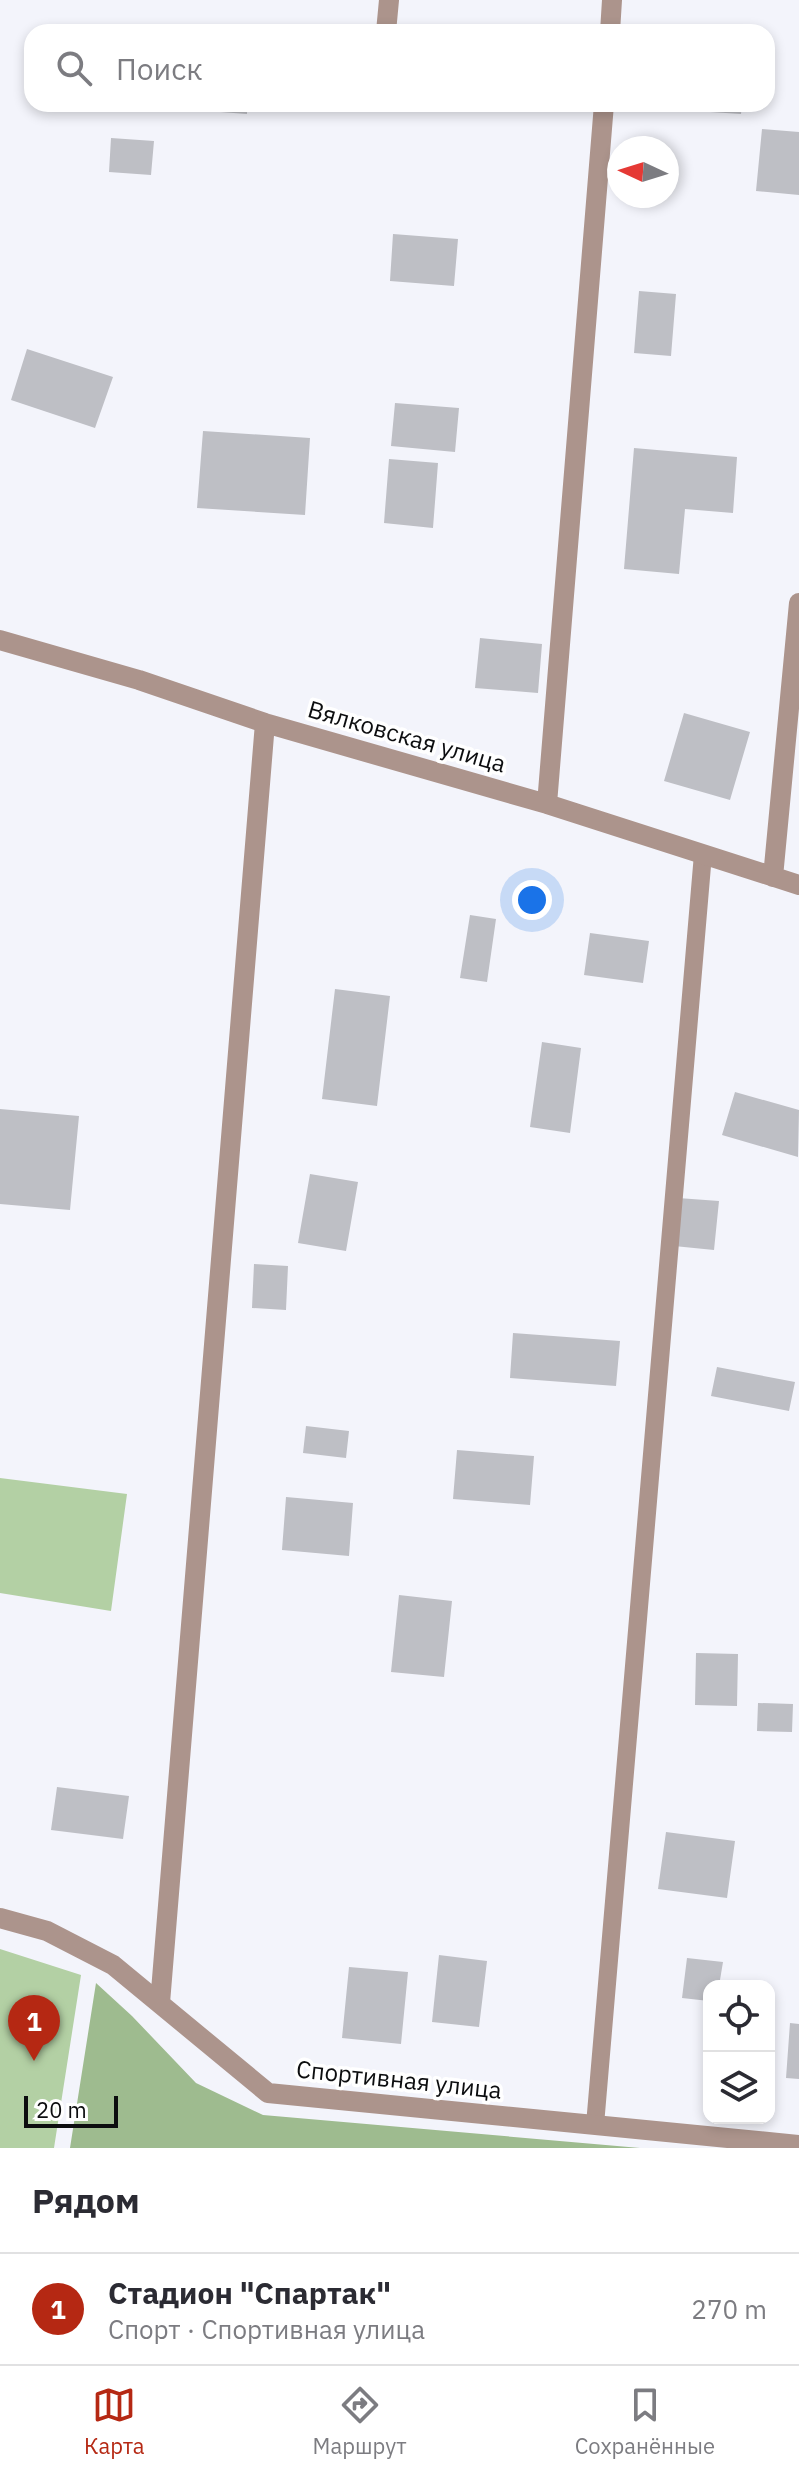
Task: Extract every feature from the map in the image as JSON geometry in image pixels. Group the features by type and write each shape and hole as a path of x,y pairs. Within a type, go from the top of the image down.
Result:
{"street":[{"path":"387,24 389,0"},
{"path":"610,24 612,0"},
{"path":"547,804 603,112"},
{"path":"773,877 799,603"},
{"name":"Вялковская улица","path":"0,640 139,680 265,723 547,804 799,885"},
{"path":"160,2003 265,723"},
{"name":"Спортивная улица","path":"0,1918 47,1931 113,1965 268,2093 799,2145"}],"lane":[{"path":"595,2125 703,854"}],"green space":[{"path":"0,1478 127,1494 111,1611 0,1593"},
{"path":"0,1949 81,1975 54,2148 0,2148"},
{"path":"96,1983 196,2083 263,2115 640,2148 70,2148"}],"building":[{"path":"762,129 799,132 799,195 756,191"},
{"path":"111,138 154,141 151,175 109,172"},
{"path":"393,234 458,239 454,286 390,281"},
{"path":"639,291 676,294 671,356 634,353"},
{"path":"27,349 113,377 95,428 11,400"},
{"path":"395,403 459,408 455,452 391,446"},
{"path":"203,431 310,438 305,515 197,508"},
{"path":"634,448 737,457 733,513 685,509 679,574 624,569"},
{"path":"389,459 438,463 433,528 384,523"},
{"path":"480,638 542,644 538,693 475,688"},
{"path":"684,713 750,732 730,800 664,781"},
{"path":"470,915 496,919 487,982 460,978"},
{"path":"590,933 649,941 643,983 584,975"},
{"path":"335,989 390,996 377,1106 322,1099"},
{"path":"542,1042 581,1048 570,1133 530,1127"},
{"path":"735,1092 799,1110 798,1157 722,1135"},
{"path":"0,1109 79,1116 70,1210 0,1204"},
{"path":"310,1174 358,1182 346,1251 298,1243"},
{"path":"678,1198 719,1201 714,1250 674,1246"},
{"path":"254,1264 288,1266 286,1310 252,1308"},
{"path":"513,1333 620,1341 616,1386 510,1378"},
{"path":"717,1367 795,1382 789,1411 711,1396"},
{"path":"306,1426 349,1431 346,1458 303,1453"},
{"path":"457,1450 534,1456 530,1505 453,1499"},
{"path":"286,1497 353,1503 349,1556 282,1550"},
{"path":"399,1595 452,1601 444,1677 391,1672"},
{"path":"696,1653 738,1654 737,1706 695,1705"},
{"path":"758,1703 793,1704 792,1732 757,1731"},
{"path":"57,1787 129,1796 123,1839 51,1830"},
{"path":"666,1832 735,1841 727,1898 658,1889"},
{"path":"439,1955 487,1961 479,2027 432,2022"},
{"path":"687,1958 723,1962 720,1980 703,1980 703,2000 682,1998"},
{"path":"349,1967 408,1972 401,2044 342,2038"},
{"path":"790,2023 799,2024 799,2079 786,2078"}],"place":[{"name":"Стадион \"Спартак\"","path":"34,2061"}]}
